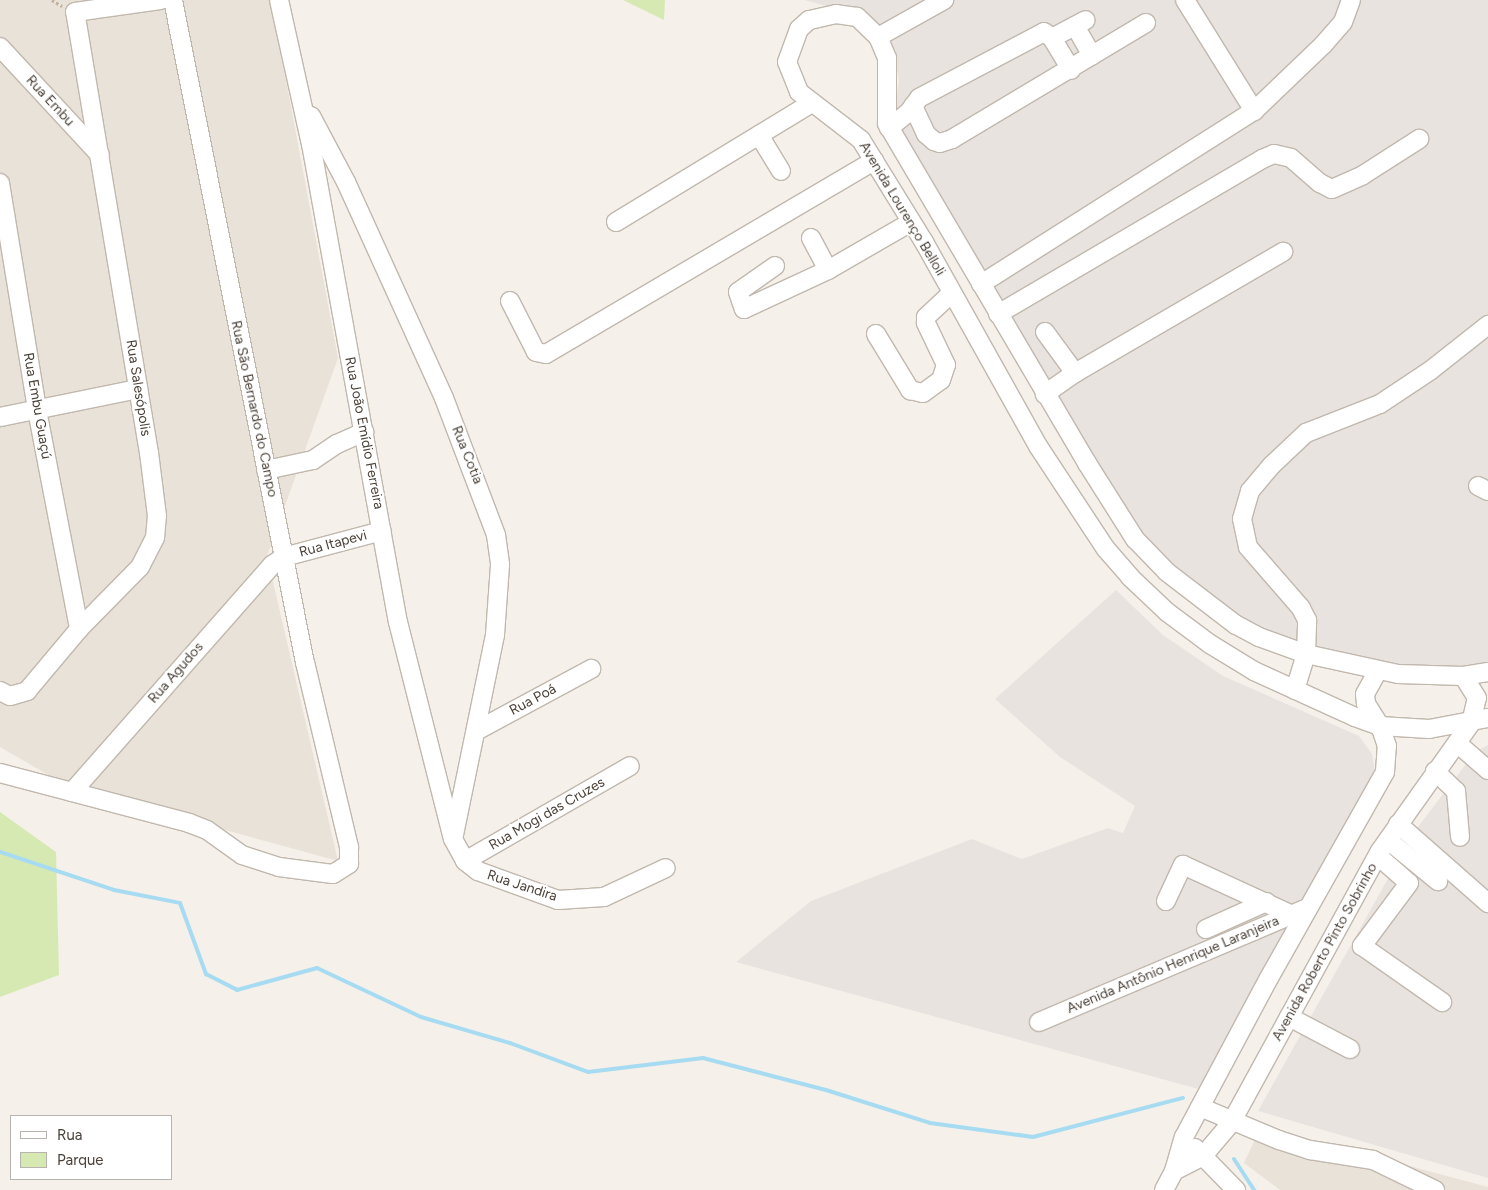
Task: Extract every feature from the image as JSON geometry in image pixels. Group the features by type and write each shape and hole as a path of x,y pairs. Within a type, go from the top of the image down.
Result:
{"street":[{"name":"Rua Salesópolis","path":"0,691 10,696 28,690 79,629 140,568 155,538 157,516 138,389 75,12 160,0"},
{"name":"Rua São Bernardo do Campo","path":"72,792 189,823 207,830 242,855 312,873 332,874 349,864 350,856 340,818 266,470 173,0"},
{"name":"Rua João Emídio Ferreira","path":"279,0 300,98 364,432 398,622 453,839 465,861"},
{"path":"878,37 944,0"},
{"path":"1184,0 1254,111"},
{"path":"981,284 1254,111 1323,46 1343,22 1351,0"},
{"name":"Avenida Lourenço Belloli","path":"1480,721 1429,729 1380,726 1254,671 1210,644 1167,612 1130,577 1106,548 1038,446 924,242 874,161 852,131 799,92 787,62 799,29 808,20 836,14 856,17 878,37 887,58 885,111 889,128 998,314 1135,539 1167,572 1236,624 1267,640 1306,654 1377,672 1463,676 1488,672"},
{"path":"1052,38 1080,23 1092,56"},
{"path":"914,106 926,134 940,143 952,139 1146,23"},
{"path":"889,128 914,106 920,98 1044,32 1052,38 1070,70"},
{"name":"Rua Embu","path":"0,47 100,155"},
{"name":"Rua Cotia","path":"300,98 346,182 418,339 477,478 496,535 500,598 476,731 453,839"},
{"path":"616,222 812,103"},
{"path":"759,135 781,171"},
{"path":"998,314 1262,159 1274,154 1291,158 1320,184 1332,188 1363,175 1419,139"},
{"path":"510,301 536,352 546,354 874,161"},
{"name":"Rua Embu Guaçú","path":"0,183 36,410 79,629"},
{"path":"775,266 738,292 744,308 828,270 911,222"},
{"path":"924,242 948,228"},
{"path":"811,238 828,270"},
{"path":"1046,394 1074,373 1283,252"},
{"path":"876,334 910,390 923,393 941,380 946,365 926,317 952,293"},
{"path":"1295,690 1306,654 1308,632 1301,608 1258,561 1243,533 1244,502 1250,491 1272,465 1306,433 1395,396 1488,326"},
{"path":"1045,332 1074,373"},
{"path":"0,417 138,389"},
{"path":"266,470 314,460 337,444 364,432"},
{"name":"Rua Itapevi","path":"284,557 382,530"},
{"name":"Rua Agudos","path":"72,792 257,580 284,557"},
{"name":"Rua Poá","path":"476,731 591,670"},
{"path":"1164,1190 1174,1171 1184,1137 1300,912 1385,772 1387,746 1380,726 1366,704 1365,694 1377,672"},
{"path":"1463,676 1477,698 1480,721"},
{"name":"Avenida Roberto Pinto Sobrinho","path":"1174,1171 1204,1156 1231,1123 1378,856 1435,771 1457,743 1480,721"},
{"path":"1457,743 1488,770"},
{"name":"Rua Mogi das Cruzes","path":"465,861 630,766"},
{"path":"1435,771 1456,791 1460,837"},
{"path":"0,773 72,792"},
{"path":"1398,824 1488,903"},
{"path":"1388,840 1438,881"},
{"path":"1378,856 1409,883 1362,946 1442,1002"},
{"name":"Rua Jandira","path":"465,861 478,871 511,885 558,900 580,901 604,897 666,868"},
{"path":"1166,901 1183,865 1266,902 1300,912"},
{"path":"1206,929 1266,902"},
{"name":"Avenida Antônio Henrique Laranjeira","path":"1039,1022 1300,912"},
{"path":"1289,1017 1350,1049"},
{"path":"1200,1107 1231,1123 1310,1150 1373,1160 1435,1190"},
{"path":"1184,1137 1236,1190"}],"shaded area":[{"path":"0,0 271,0 338,358 267,556 338,861 69,787 0,747"},
{"path":"804,0 1488,0 1488,667 1400,670 1316,653 1243,620 1191,585 1152,546 1116,495 894,116 899,80 892,45 867,17"},
{"path":"1116,590 1163,635 1223,676 1359,736 1372,754 1376,779 1202,1090 736,962 811,901 972,839 1022,859 1108,828 1123,833 1135,806 1060,757 995,699"},
{"path":"1488,745 1488,1178 1258,1111 1414,832 1476,751"},
{"path":"1261,1126 1488,1187 1488,1190 1280,1190 1244,1163"}],"green space":[{"path":"623,0 665,0 664,20"},
{"path":"0,812 56,852 59,975 0,997"}],"waterway":[{"path":"0,852 114,890 180,903 206,974 237,990 317,968 421,1017 510,1043 588,1072 703,1058 826,1090 930,1123 1033,1137 1183,1098"},
{"path":"1234,1159 1254,1190"}]}
